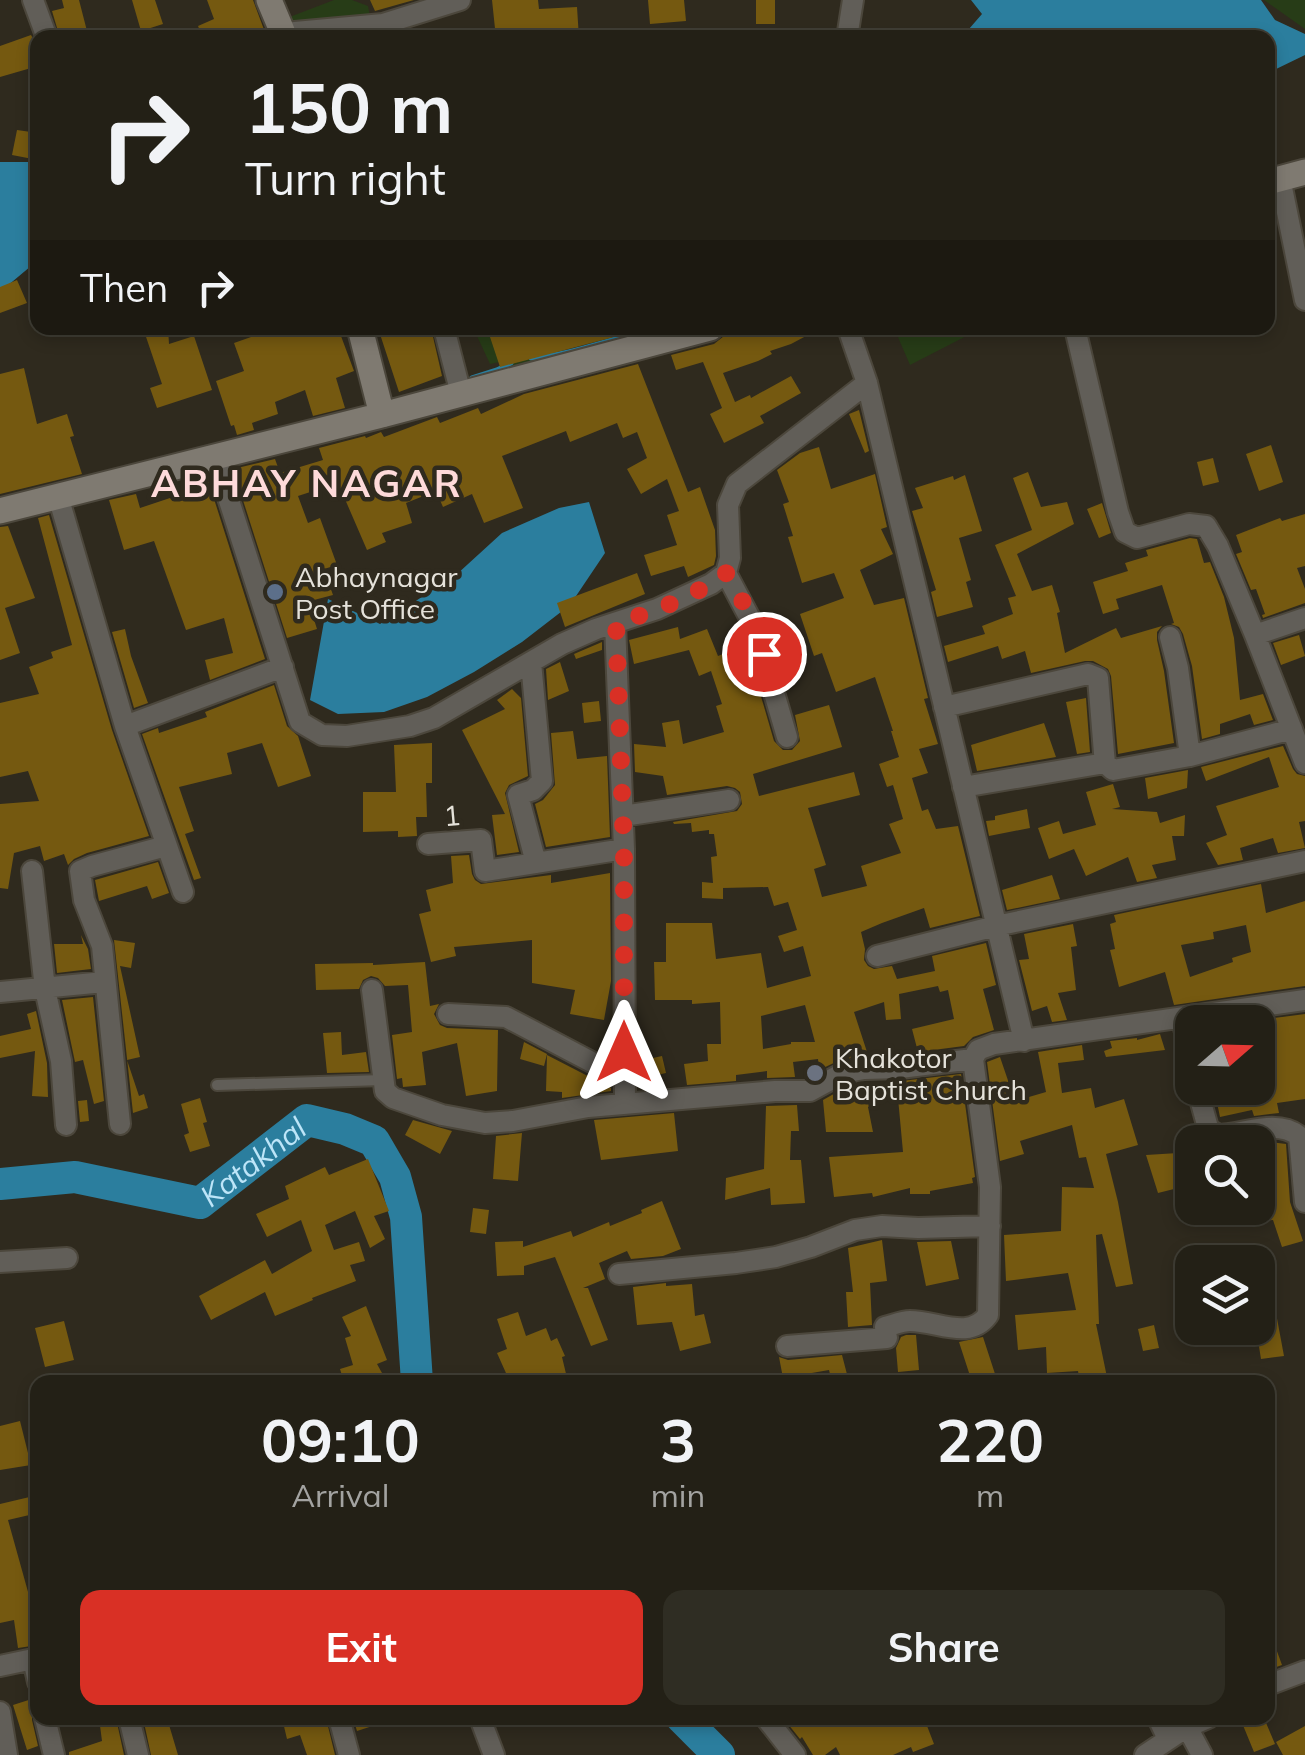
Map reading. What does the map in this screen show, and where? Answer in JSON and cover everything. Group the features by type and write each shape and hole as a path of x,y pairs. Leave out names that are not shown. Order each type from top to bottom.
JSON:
{"street":[{"path":"34,0 44,30"},
{"path":"269,0 282,30"},
{"path":"386,30 460,0"},
{"path":"848,30 853,0"},
{"path":"1284,177 1305,300"},
{"path":"362,335 382,415"},
{"path":"446,335 461,394"},
{"path":"0,512 684,335"},
{"path":"850,335 867,384 1024,1041"},
{"path":"1077,335 1125,532 1137,538 1189,524 1206,526 1218,546 1305,763"},
{"path":"216,457 300,722 322,735 347,736 434,718 562,644 596,628 657,609 711,584 726,573 730,558 728,506 737,484 867,384"},
{"path":"58,496 125,726 183,892"},
{"path":"726,573 755,628 787,737"},
{"path":"1255,635 1305,618"},
{"path":"616,623 624,850 625,1104"},
{"path":"1170,638 1190,756"},
{"path":"531,662 542,782 518,795 536,863 624,850"},
{"path":"125,726 283,667"},
{"path":"944,707 1088,674 1098,678 1106,763 1112,770 1190,756 1292,729"},
{"path":"963,787 1106,763"},
{"path":"623,816 729,800"},
{"name":"1","path":"428,844 480,840 485,871 536,863"},
{"path":"120,1124 102,946 84,900 80,871 166,846"},
{"path":"877,956 996,926 1305,861"},
{"path":"32,871 45,989 61,1061 66,1125"},
{"path":"0,992 104,982"},
{"path":"372,990 385,1091 393,1098 442,1115 484,1122 625,1104 810,1090 864,1068 973,1059"},
{"path":"1271,1005 1305,1000"},
{"path":"448,1014 506,1017 624,1079"},
{"path":"786,1346 887,1338 886,1326 909,1321 970,1329 980,1325 988,1315 990,1187 973,1059 978,1050 994,1044 1175,1019"},
{"path":"1202,1105 1208,1128 1216,1136 1276,1128 1291,1130 1299,1136 1305,1202"},
{"path":"619,1274 776,1257 854,1230 882,1226 990,1226"},
{"path":"0,1262 67,1258"},
{"path":"0,1666 30,1660"},
{"path":"1275,1682 1305,1671"},
{"path":"0,1712 7,1755"},
{"path":"47,1725 54,1755"},
{"path":"131,1725 138,1755"},
{"path":"341,1725 349,1755"},
{"path":"483,1725 494,1755"},
{"path":"771,1725 795,1755"},
{"path":"1161,1725 1168,1739"},
{"path":"1144,1755 1192,1725"},
{"path":"1187,1727 1202,1755"}],"lane":[{"path":"216,1085 383,1080"}],"green space":[{"path":"334,0 352,0 368,6 372,27 290,30 287,18"},
{"path":"1264,0 1305,0 1305,29"},
{"path":"531,335 535,362 512,369 509,360 490,364 477,336"},
{"path":"897,335 968,335 910,365"}],"water":[{"path":"971,0 1261,0 1275,20 1305,34 1305,55 1275,70 1275,30 968,30 982,14"},
{"path":"0,162 30,162 30,267 0,292"},
{"path":"589,502 605,553 570,605 522,642 427,697 384,712 338,714 310,700 328,599 380,624 456,575 502,533 559,508"}],"building":[{"path":"62,0 79,0 87,30 58,30 52,11 64,8"},
{"path":"132,0 155,0 163,24 141,30"},
{"path":"207,0 253,0 264,30 200,30 198,26 214,19"},
{"path":"370,0 414,0 375,11"},
{"path":"492,0 538,0 539,9 577,7 578,30 495,30"},
{"path":"648,0 684,0 686,21 650,24"},
{"path":"756,0 775,0 775,24 756,24"},
{"path":"30,35 30,68 0,77 0,46"},
{"path":"17,130 30,132 30,158 12,155"},
{"path":"17,280 27,303 0,313 0,287"},
{"path":"145,335 168,335 169,344 194,336 212,390 157,408 150,388 162,384"},
{"path":"256,335 341,335 354,371 336,378 345,408 313,416 305,390 275,402 278,414 252,423 254,430 237,435 216,381 244,371 234,343"},
{"path":"380,335 433,335 442,376 399,392"},
{"path":"489,335 621,335 500,367"},
{"path":"808,335 770,351 772,354 758,361 723,373 735,402 750,395 751,398 791,376 801,393 760,416 764,423 724,443 710,414 722,408 703,362 676,370 671,355 714,344 724,336"},
{"path":"638,364 688,492 700,487 715,530 714,565 688,577 684,566 651,576 644,555 677,545 667,515 679,511 667,479 641,494 627,469 647,458 637,432 623,438 617,423 570,442 566,431 502,456 523,508 484,523 472,494 443,507 436,491 406,503 412,523 382,533 386,542 367,550 338,483 298,496 308,523 320,518 337,565 324,569 333,595 314,600 317,609 311,610 317,629 287,638 233,469 275,459 280,473 323,460 319,448 381,432 384,437 437,417 440,423 478,408 481,414 524,394"},
{"path":"24,368 37,424 67,414 82,474 0,494 0,374"},
{"path":"859,410 869,451 865,453 849,414"},
{"path":"1271,445 1283,482 1259,491 1246,454"},
{"path":"819,447 831,489 875,474 887,527 881,529 893,554 860,570 874,605 904,598 928,698 924,699 938,744 919,749 928,773 912,778 922,811 928,809 936,829 958,826 980,916 930,928 924,908 882,923 861,932 864,960 874,969 892,966 897,979 935,971 932,956 986,943 996,985 983,989 994,1030 973,1037 964,1046 918,1052 912,1029 954,1019 948,990 940,992 938,986 899,994 901,1019 886,1020 884,1002 854,1012 868,1055 840,1060 819,1070 818,1059 793,1062 795,1077 767,1078 767,1071 736,1075 736,1081 687,1085 684,1064 708,1061 707,1044 721,1044 720,1002 655,1000 654,962 666,962 666,923 712,923 716,959 761,953 767,988 811,976 803,946 784,952 778,936 797,930 788,902 774,906 768,887 723,888 723,899 702,898 702,882 713,883 711,857 717,856 714,834 709,834 709,830 692,832 691,823 673,822 737,811 742,804 740,792 727,786 667,795 663,776 635,772 634,744 666,747 662,723 679,720 683,744 724,732 716,706 722,704 711,671 699,676 689,650 634,664 629,640 678,627 680,639 707,629 718,656 746,645 774,741 783,750 792,750 800,741 795,715 829,705 842,747 753,774 759,796 854,772 860,795 808,808 826,865 814,869 822,897 867,886 861,866 901,853 889,824 903,819 893,785 887,787 879,764 899,757 875,677 836,692 822,653 814,656 800,614 844,598 834,573 802,583 788,537 793,536 783,504 789,502 777,470 800,453","holes":["805,1005 815,1042 791,1042 763,1049 761,1016"]},
{"path":"1213,458 1219,482 1203,486 1197,462"},
{"path":"1028,472 1041,507 1067,502 1074,524 1017,554 1032,591 1052,585 1065,653 1116,628 1121,638 1162,626 1157,640 1174,743 1118,754 1111,676 1108,669 1093,661 1031,673 1025,651 1002,659 998,646 948,662 944,646 985,634 982,626 1013,614 1008,598 1016,596 995,545 1032,530 1013,478"},
{"path":"965,475 982,531 959,538 971,580 966,582 973,607 937,617 931,592 936,590 912,511 923,508 915,488"},
{"path":"208,480 265,659 210,680 205,660 233,653 224,618 186,630 154,541 124,550 109,500 136,494 140,508 185,493 184,489"},
{"path":"1102,503 1111,533 1099,538 1087,509"},
{"path":"1305,514 1305,566 1297,568 1305,589 1305,603 1263,618 1256,589 1251,590 1236,554 1242,552 1236,535 1280,518 1282,521"},
{"path":"49,515 112,730 149,836 87,853 68,865 64,854 44,861 40,846 14,853 8,889 0,888 0,804 39,801 28,771 0,777 0,703 39,694 29,667 53,658 51,652 72,645 38,518"},
{"path":"8,526 35,598 5,608 20,653 0,660 0,527"},
{"path":"1197,539 1204,563 1210,562 1224,597 1234,638 1240,700 1263,694 1273,720 1254,725 1250,714 1220,724 1220,734 1202,739 1192,666 1183,634 1171,624 1174,623 1162,585 1116,599 1119,609 1103,614 1093,582 1128,571 1125,563 1148,556 1146,550"},
{"path":"637,573 645,594 565,627 557,603"},
{"path":"125,629 148,703 134,708 112,632"},
{"path":"1299,635 1305,656 1281,665 1273,643"},
{"path":"602,642 602,650 576,659 574,654"},
{"path":"560,662 569,691 548,700 546,669"},
{"path":"274,685 287,726 298,736 311,776 278,787 262,743 227,753 232,774 179,787 194,831 185,834 201,878 194,880 142,734 158,728 159,733 207,717 205,712"},
{"path":"512,689 521,698 528,776 509,785 505,793 519,852 497,855 492,815 505,814 462,730 505,709 497,700"},
{"path":"1086,698 1090,752 1077,754 1066,702"},
{"path":"599,701 601,721 584,723 582,703"},
{"path":"1044,723 1056,757 977,771 971,745"},
{"path":"573,731 577,759 607,756 610,837 546,847 535,804 555,785 551,733"},
{"path":"432,743 432,783 426,783 427,817 416,817 417,836 398,837 398,831 363,832 363,792 396,792 394,745"},
{"path":"1283,746 1293,769 1305,776 1305,821 1299,822 1305,848 1278,853 1273,838 1240,848 1243,860 1218,865 1206,843 1227,835 1216,806 1279,787 1269,757 1206,781 1201,767"},
{"path":"1188,770 1187,788 1148,799 1145,778"},
{"path":"1113,784 1120,807 1112,809 1157,812 1160,823 1185,815 1184,836 1172,836 1176,860 1152,865 1157,878 1137,882 1128,857 1086,876 1074,849 1049,859 1038,828 1059,821 1063,834 1096,825 1086,792"},
{"path":"1027,809 1030,828 989,836 986,821"},
{"path":"469,855 472,874 481,884 551,875 551,883 610,873 611,981 604,1020 570,1014 575,990 532,983 532,940 454,947 456,956 431,962 419,914 431,911 426,890 453,883 451,856"},
{"path":"158,862 169,893 152,899 147,886 99,901 95,880"},
{"path":"1052,875 1060,899 1007,910 1002,890"},
{"path":"1261,884 1266,913 1305,901 1305,986 1174,1005 1165,972 1119,987 1110,950 1115,949 1110,924 1116,922 1114,915","holes":["1246,925 1251,952 1190,977 1181,945 1214,939 1213,932"]},
{"path":"1073,924 1077,946 1071,947 1076,990 1058,993 1067,1020 1052,1022 1047,1006 1032,1011 1019,960 1029,959 1024,934"},
{"path":"81,935 91,969 57,973 54,944 83,944"},
{"path":"114,940 135,943 131,968 120,966 140,1057 127,1060"},
{"path":"425,962 430,1006 439,1004 434,1014 440,1025 498,1030 497,1091 466,1096 457,1043 422,1052 426,1085 403,1087 402,1078 397,1079 392,1035 412,1032 408,985 385,986 371,976 363,980 359,989 316,990 315,964"},
{"path":"93,997 104,1101 94,1104 83,1060 75,1062 62,1000"},
{"path":"36,1011 47,1063 48,1097 32,1096 35,1051 0,1058 0,1036 31,1029 27,1014"},
{"path":"1305,1014 1305,1099 1277,1103 1279,1113 1254,1116 1252,1110 1220,1117 1218,1105 1275,1105 1275,1018"},
{"path":"341,1032 342,1055 366,1052 369,1072 327,1073 323,1033"},
{"path":"1160,1034 1165,1050 1106,1057 1104,1051 1112,1048 1110,1041"},
{"path":"524,1042 547,1054 544,1066 520,1059"},
{"path":"1082,1045 1084,1060 1058,1063 1062,1093 1091,1088 1095,1108 1124,1099 1138,1145 1106,1154 1133,1284 1116,1287 1102,1234 1096,1235 1096,1324 1107,1375 1079,1375 1078,1371 1047,1373 1046,1347 1018,1350 1015,1315 1076,1310 1068,1273 1006,1281 1004,1235 1061,1231 1062,1187 1094,1188 1086,1157 1079,1158 1072,1125 1020,1141 1024,1154 1000,1161 987,1062 1000,1057 1015,1101 1046,1092 1038,1052"},
{"path":"547,1055 611,1091 562,1098 562,1092 546,1091"},
{"path":"662,1056 666,1073 643,1078 644,1060"},
{"path":"127,1061 139,1096 144,1094 148,1108 133,1113"},
{"path":"961,1074 973,1183 930,1194 910,1194 910,1188 873,1197 872,1193 834,1197 829,1157 903,1152 893,1082"},
{"path":"877,1082 883,1102 868,1107 873,1132 826,1132 823,1100 848,1086"},
{"path":"200,1098 210,1146 190,1152 181,1104"},
{"path":"87,1100 89,1121 80,1122 78,1101"},
{"path":"797,1105 799,1131 791,1131 790,1160 801,1160 805,1203 771,1205 770,1188 725,1200 726,1178 764,1169 766,1106"},
{"path":"674,1113 678,1151 601,1160 594,1120"},
{"path":"413,1120 452,1131 440,1154 405,1135"},
{"path":"522,1133 518,1181 493,1179 496,1136"},
{"path":"1275,1143 1286,1144 1290,1202 1303,1241 1282,1247 1275,1225"},
{"path":"1175,1153 1175,1189 1158,1193 1146,1155"},
{"path":"368,1159 389,1211 374,1216 385,1239 370,1248 355,1211 325,1225 334,1250 359,1242 365,1261 350,1265 356,1281 275,1316 265,1292 211,1320 199,1296 265,1260 272,1274 312,1251 301,1220 267,1237 256,1214 289,1199 285,1186 325,1167 329,1175"},
{"path":"662,1201 681,1249 663,1256 631,1259 627,1251 599,1263 605,1279 583,1288 588,1288 608,1340 591,1346 555,1257 524,1266 524,1275 497,1276 495,1242 523,1241 523,1247 571,1231 573,1237 609,1222 610,1226"},
{"path":"473,1208 489,1210 486,1234 470,1232"},
{"path":"882,1240 887,1281 870,1283 872,1325 848,1327 846,1292 853,1292 848,1248"},
{"path":"951,1241 959,1279 926,1286 917,1242"},
{"path":"692,1284 695,1316 704,1314 711,1343 680,1351 672,1322 637,1325 633,1287"},
{"path":"366,1306 387,1360 377,1364 383,1375 342,1375 340,1369 353,1365 345,1338 351,1336 342,1317"},
{"path":"518,1312 526,1336 546,1328 551,1341 557,1338 565,1356 562,1357 566,1375 507,1375 497,1353 507,1349 497,1319"},
{"path":"1275,1313 1284,1356 1261,1359 1259,1345 1275,1345"},
{"path":"64,1321 74,1360 45,1367 35,1328"},
{"path":"1154,1325 1159,1348 1143,1351 1138,1329"},
{"path":"906,1335 916,1335 919,1370 898,1372 896,1348"},
{"path":"983,1337 995,1375 970,1375 959,1342"},
{"path":"842,1355 847,1375 830,1375 829,1370 782,1375 779,1357 788,1360"},
{"path":"20,1421 30,1465 0,1470 0,1426"},
{"path":"30,1497 30,1515 8,1520 30,1599 30,1646 18,1648 14,1620 0,1623 0,1504"},
{"path":"1275,1646 1282,1665 1275,1668"},
{"path":"30,1700 30,1725 38,1746 27,1750 13,1705"},
{"path":"100,1725 118,1725 124,1755 69,1755 69,1752 102,1741"},
{"path":"145,1725 169,1725 178,1755 151,1755"},
{"path":"284,1725 328,1725 335,1755 307,1755 300,1735 287,1739"},
{"path":"789,1725 927,1725 934,1744 913,1752 911,1747 893,1755 840,1755 836,1747 825,1755 813,1755"},
{"path":"1243,1725 1267,1725 1275,1744 1254,1752"},
{"path":"1305,1726 1305,1755 1283,1755 1276,1742"}],"waterway":[{"path":"531,358 628,335"},
{"path":"472,378 511,363"},
{"name":"Katakhal","path":"0,1184 75,1177 200,1203 307,1120 374,1141 395,1177 406,1217 417,1375"},
{"name":"Katakhal","path":"689,1725 719,1755"}],"place":[{"name":"Abhaynagar Post Office","path":"275,592"},
{"name":"Khakotor Baptist Church","path":"815,1073"}],"district":[{"name":"ABHAY NAGAR","path":"307,483"}],"route":[{"path":"624,1052 624,850 616,623 657,609 726,573 742,600 764,654"}]}
